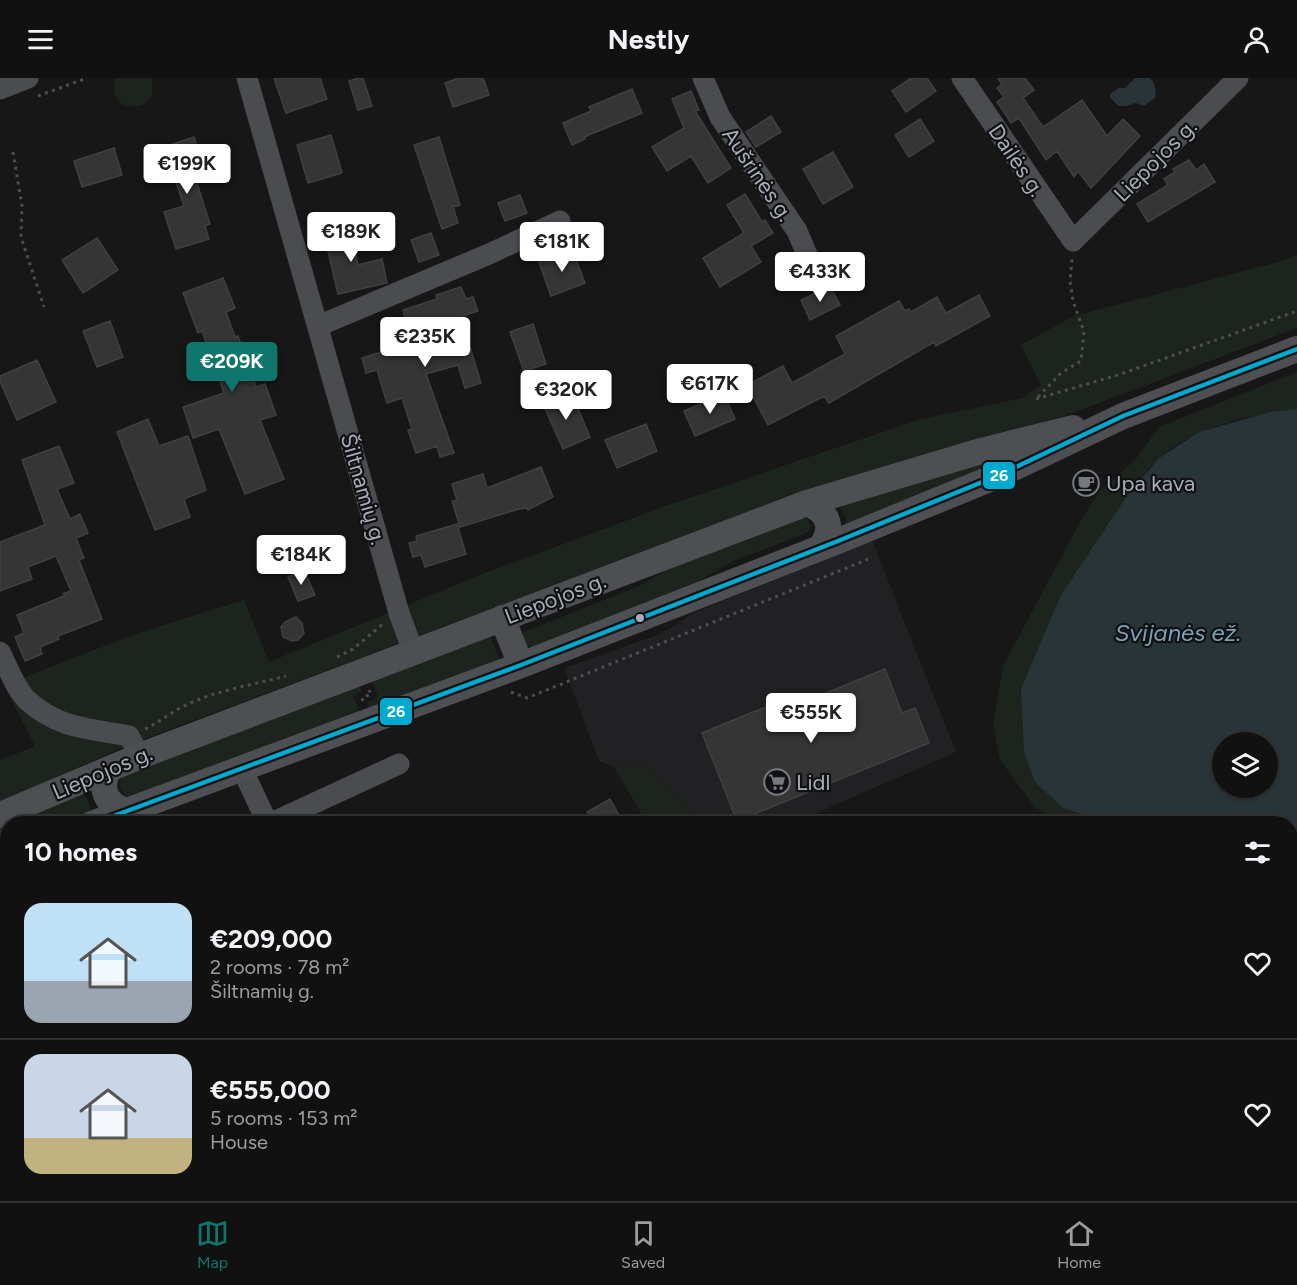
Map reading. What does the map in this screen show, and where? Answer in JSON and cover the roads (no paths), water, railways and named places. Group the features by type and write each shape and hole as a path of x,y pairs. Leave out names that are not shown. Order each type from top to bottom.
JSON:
{"main road":[{"name":"Liepojos g.","path":"113,816 521,665 997,476 1123,416 1297,349"},
{"name":"Liepojos g.","path":"0,815 110,769 134,746 413,651 807,502 981,451 1123,416"},
{"path":"807,502 817,507 825,515 829,525 828,536 822,546"},
{"path":"502,618 521,665"},
{"path":"110,769 104,779 104,790 108,800 115,807 126,811"}],"street":[{"path":"0,89 28,78"},
{"name":"Šiltnamių g.","path":"248,78 399,613 413,651"},
{"name":"Aušrinės g.","path":"702,78 720,117 797,231 814,271"},
{"name":"Dailės g.","path":"962,78 1073,241"},
{"name":"Liepojos g.","path":"1073,241 1238,78"},
{"path":"318,326 489,254 560,221"},
{"path":"0,652 20,691 28,701 67,725 95,732 111,732 134,746"},
{"path":"285,816 399,764"},
{"path":"242,769 264,816"}],"water":[{"path":"1135,78 1150,78 1155,87 1155,98 1144,106 1136,103 1118,106 1110,94 1119,88 1125,88"},
{"name":"Svijanės ež.","path":"1297,409 1297,816 1087,816 1063,808 1035,782 1024,752 1021,689 1061,595 1129,493 1159,458 1199,432 1270,412"}],"place":[{"name":"Upa kava","path":"1086,483"},
{"name":"Lidl","path":"777,782"}]}
